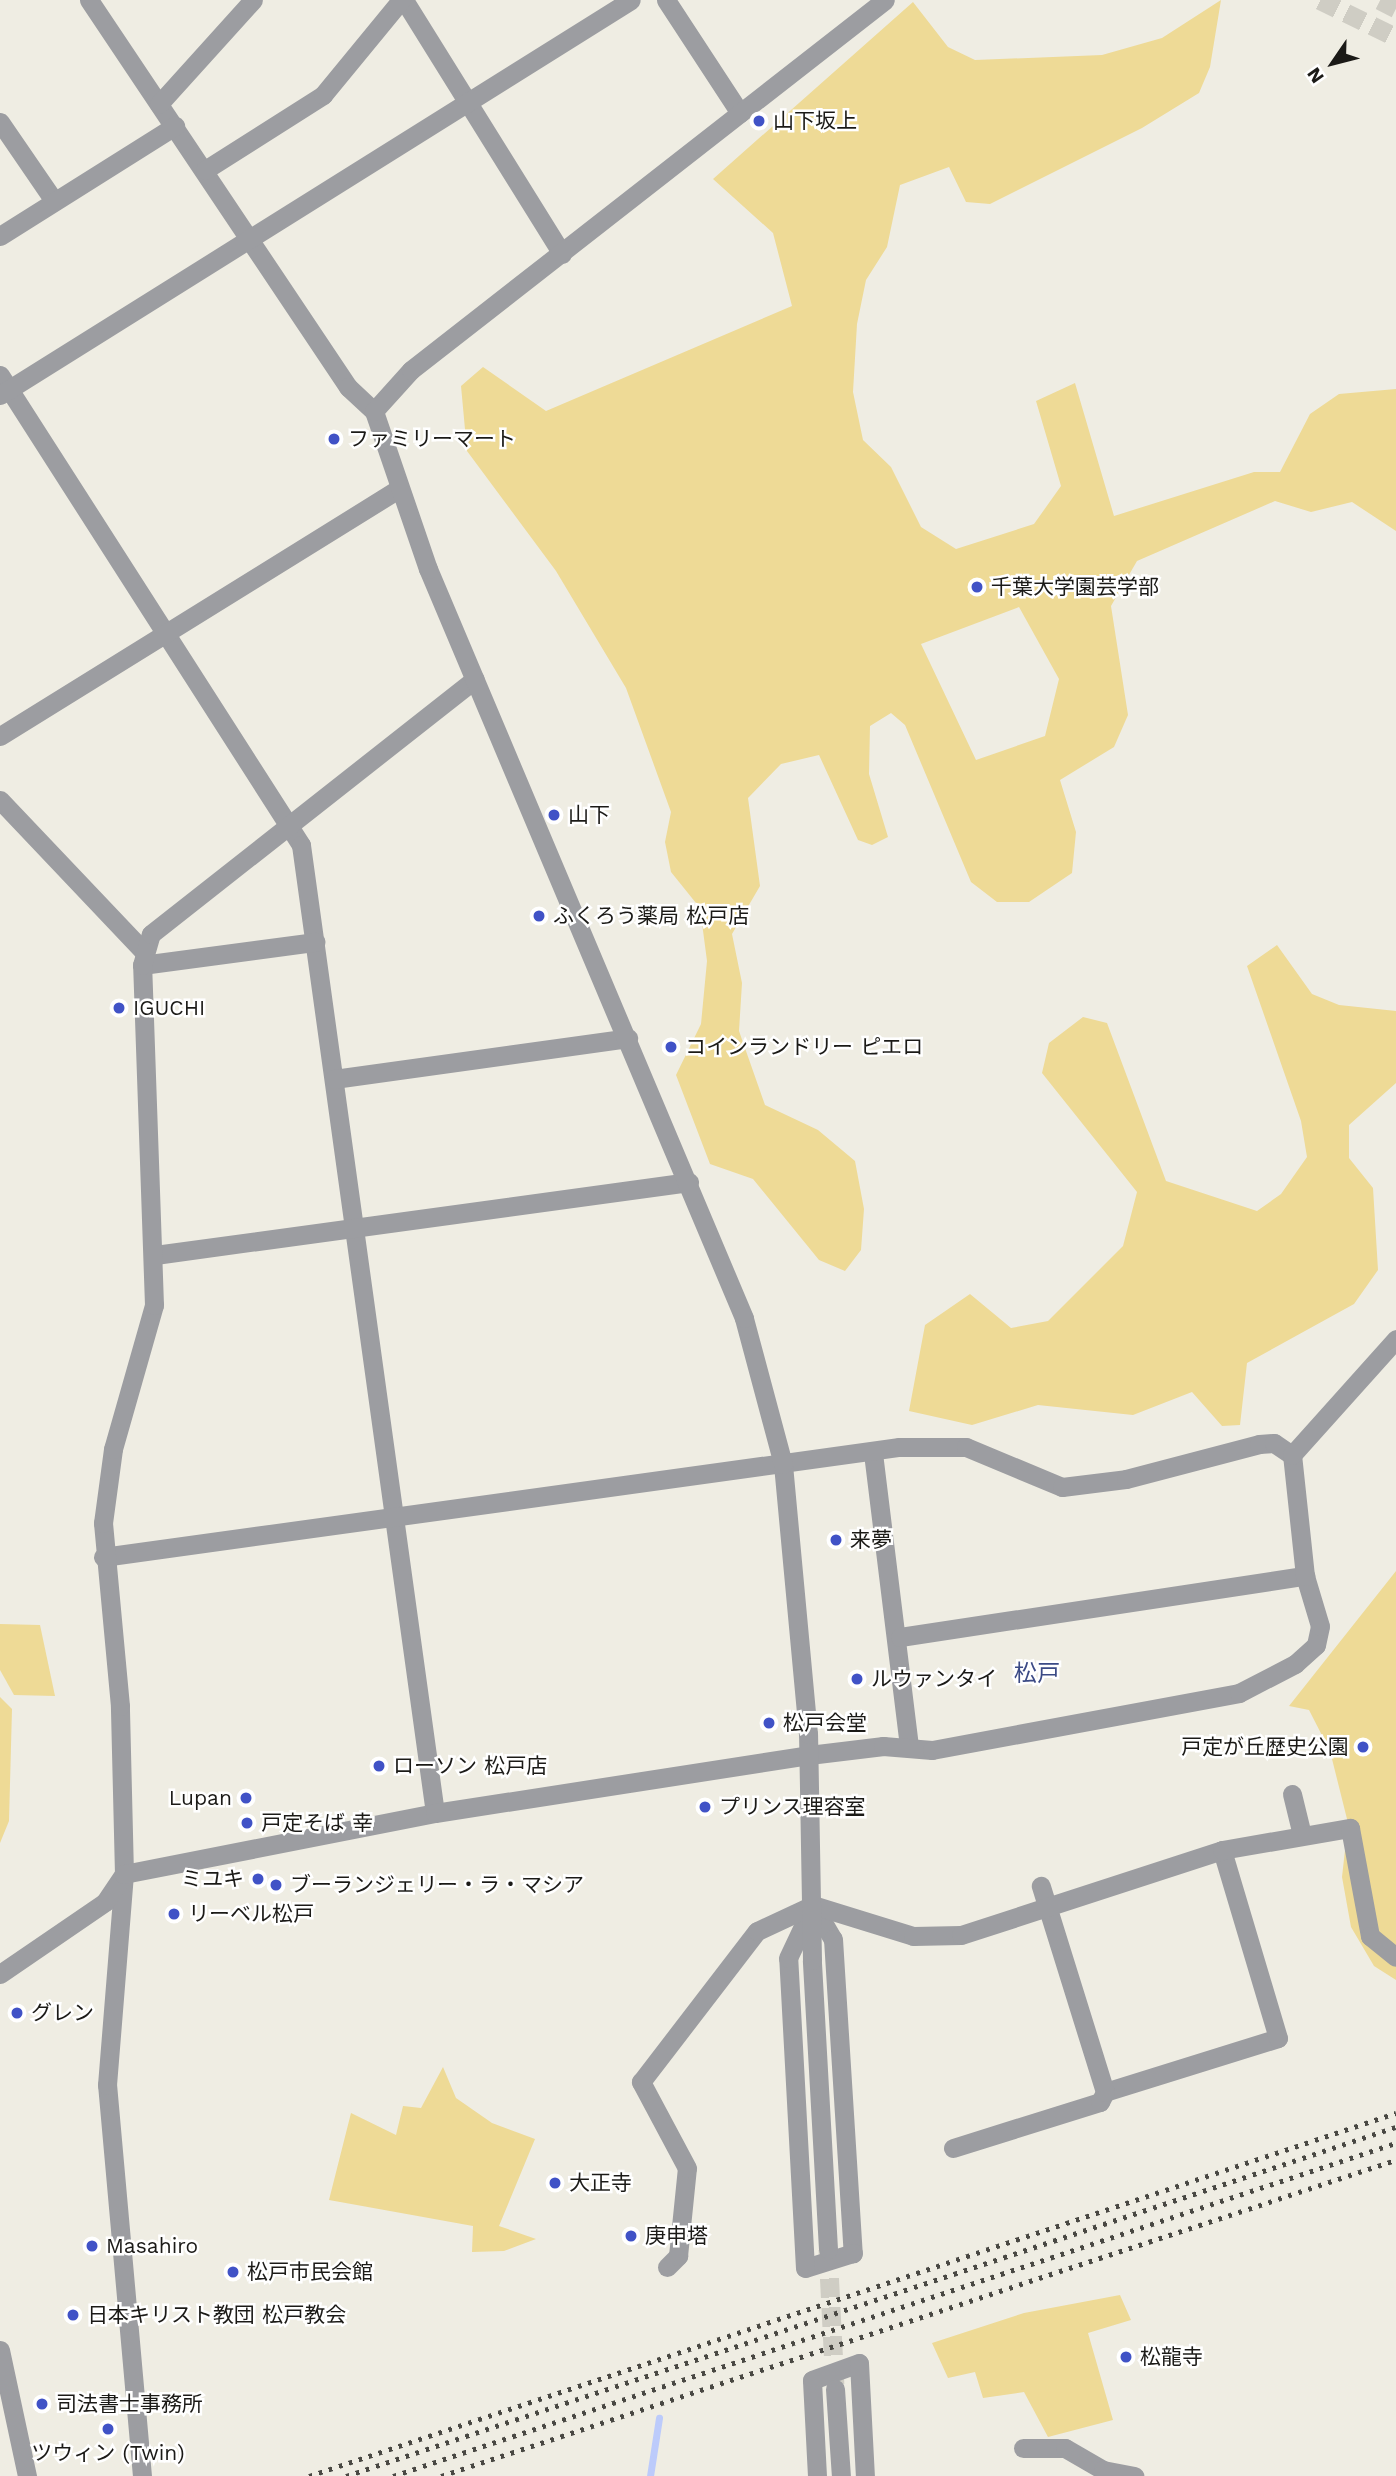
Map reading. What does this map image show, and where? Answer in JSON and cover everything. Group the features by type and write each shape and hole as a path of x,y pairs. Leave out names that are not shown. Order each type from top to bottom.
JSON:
{"street":[{"path":"89,0 348,387 373,411 396,490 744,1318 783,1464 796,1555 809,1755 828,2249"},
{"path":"159,104 253,0"},
{"path":"205,170 323,95 403,0 562,254"},
{"path":"435,1813 301,845 290,819 3,386 249,238 631,0"},
{"path":"666,0 740,113"},
{"path":"373,411 411,370 885,0"},
{"path":"0,122 54,201"},
{"path":"0,236 175,126"},
{"path":"0,736 396,490"},
{"path":"145,950 290,819 475,679"},
{"path":"0,800 145,950 155,1255 154,1305 111,1460 103,1557 120,1706 124,1874 107,2085 142,2476"},
{"path":"145,950 315,942"},
{"path":"334,1079 628,1038"},
{"path":"155,1255 689,1182"},
{"path":"0,1974 105,1902 124,1874 435,1813 809,1755 909,1745 932,1750 1254,1688 1316,1645 1320,1626 1305,1576 1292,1455 1396,1339"},
{"path":"103,1557 873,1453 966,1447 1062,1487 1126,1479 1259,1444 1275,1443 1292,1455"},
{"path":"873,1453 900,1637 909,1745"},
{"path":"900,1637 1305,1576"},
{"path":"1292,1794 1302,1835"},
{"path":"667,2267 678,2256 687,2168 641,2082 757,1931 813,1905 937,1937 987,1930 1048,1907 1222,1850 1350,1828 1370,1936 1396,1957"},
{"path":"1105,2092 1278,2038 1222,1850"},
{"path":"953,2148 1100,2102 1105,2092 1041,1886"},
{"path":"813,1905 833,1939 853,2253 805,2268 788,1958 813,1905"},
{"path":"0,2350 27,2476"},
{"path":"817,2476 812,2380 859,2363 865,2476"},
{"path":"835,2389 841,2476"},
{"path":"1023,2448 1065,2448 1103,2470 1134,2476"}],"shaded area":[{"path":"1221,0 1210,67 1199,93 1142,128 990,204 966,202 949,167 900,185 887,247 866,280 857,324 853,392 863,440 891,467 921,527 956,549 1034,524 1061,486 1036,401 1075,383 1114,516 1254,472 1280,472 1310,414 1339,394 1396,389 1396,531 1352,502 1311,512 1275,501 1137,561 1111,606 1128,715 1114,747 1060,780 1076,832 1072,873 1029,902 997,902 971,882 905,725 891,713 870,726 869,774 888,837 872,845 858,840 819,755 781,764 748,798 760,886 732,934 742,983 739,1031 765,1105 818,1130 855,1161 864,1209 861,1250 845,1271 819,1260 753,1179 710,1164 676,1075 701,1024 707,961 700,908 671,872 665,842 671,812 626,688 556,571 467,451 461,386 483,367 546,411 792,306 773,233 713,179 913,2 948,47 975,60 1102,55 1162,38","holes":["1019,607 1059,679 1045,736 976,760 921,644"]},
{"path":"1277,945 1312,994 1339,1005 1396,1011 1396,1083 1349,1125 1349,1158 1373,1188 1378,1270 1354,1304 1247,1363 1240,1425 1222,1426 1192,1392 1133,1415 1038,1405 972,1425 909,1411 925,1325 970,1294 1011,1328 1048,1321 1123,1246 1137,1192 1042,1073 1049,1043 1083,1017 1107,1023 1166,1181 1257,1211 1281,1194 1307,1157 1301,1121 1247,966"},
{"name":"戸定が丘歴史公園","path":"1396,1571 1396,1980 1374,1966 1351,1927 1342,1877 1348,1823 1330,1751 1309,1710 1289,1706"},
{"path":"0,1624 40,1625 55,1696 14,1695 0,1670"},
{"path":"0,1697 12,1709 9,1821 0,1843"},
{"path":"443,2067 456,2098 492,2123 535,2139 499,2226 536,2239 504,2251 472,2252 473,2226 329,2200 351,2113 396,2135 403,2106 421,2108"},
{"path":"1120,2295 1131,2320 1088,2333 1113,2420 1048,2437 1024,2392 983,2398 975,2372 948,2378 932,2343 1024,2313"}],"waterway":[{"path":"650,2476 659,2418"}],"tunnel":[{"path":"1320,0 1396,37"},
{"path":"1380,0 1396,8"},
{"path":"828,2249 835,2388"}],"railway":[{"path":"309,2476 1396,2113"},
{"path":"346,2476 1396,2127"},
{"path":"393,2476 1396,2143"},
{"path":"441,2476 1396,2160"}],"place":[{"name":"山下坂上","path":"759,121"},
{"name":"ファミリーマート","path":"334,439"},
{"name":"千葉大学園芸学部","path":"977,587"},
{"name":"山下","path":"554,815"},
{"name":"ふくろう薬局 松戸店","path":"539,916"},
{"name":"IGUCHI","path":"119,1008"},
{"name":"コインランドリー ピエロ","path":"671,1047"},
{"name":"来夢","path":"836,1540"},
{"name":"ルウァンタイ","path":"857,1679"},
{"name":"松戸会堂","path":"769,1723"},
{"name":"戸定が丘歴史公園","path":"1363,1747"},
{"name":"ローソン 松戸店","path":"379,1766"},
{"name":"Lupan","path":"246,1798"},
{"name":"プリンス理容室","path":"705,1807"},
{"name":"戸定そば 幸","path":"247,1823"},
{"name":"ミユキ","path":"258,1879"},
{"name":"ブーランジェリー・ラ・マシア","path":"276,1885"},
{"name":"リーベル松戸","path":"174,1914"},
{"name":"グレン","path":"17,2013"},
{"name":"大正寺","path":"555,2183"},
{"name":"庚申塔","path":"631,2236"},
{"name":"Masahiro","path":"92,2246"},
{"name":"松戸市民会館","path":"233,2272"},
{"name":"日本キリスト教団 松戸教会","path":"73,2315"},
{"name":"松龍寺","path":"1126,2357"},
{"name":"司法書士事務所","path":"42,2404"},
{"name":"ツウィン (Twin)","path":"108,2429"}],"district":[{"name":"松戸","path":"1037,1674"}]}
